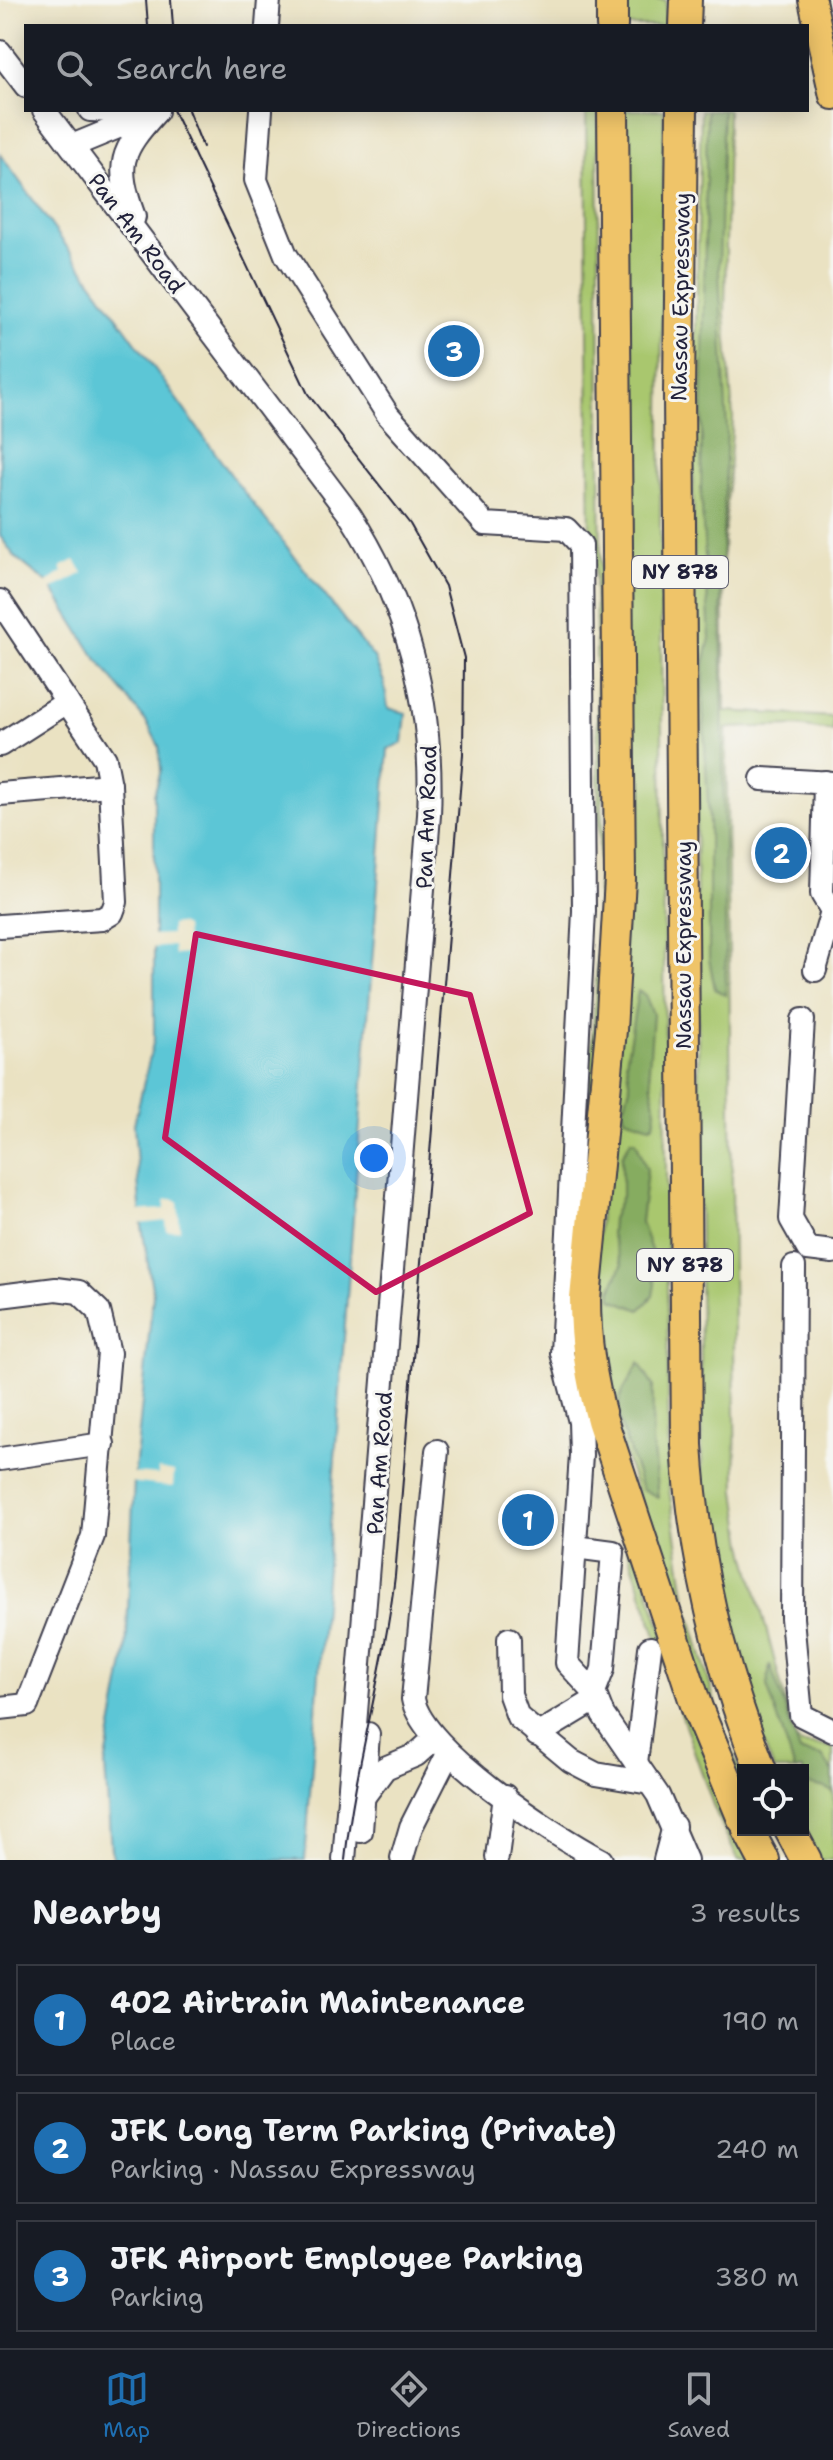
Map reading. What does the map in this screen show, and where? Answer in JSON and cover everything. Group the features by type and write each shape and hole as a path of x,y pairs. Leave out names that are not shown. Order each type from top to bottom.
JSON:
{"highway":[{"path":"612,0 612,24"},
{"path":"683,24 684,0"},
{"path":"613,112 620,879 611,1030 585,1299 586,1338 591,1376 607,1435 702,1721 737,1805"},
{"name":"Nassau Expressway","path":"682,112 679,394 687,1445 695,1534 710,1610 730,1685 759,1764"},
{"path":"751,1836 764,1860"},
{"path":"793,1836 806,1860"}],"main road":[{"path":"812,0 833,96"}],"street":[{"path":"267,24 269,0"},
{"path":"0,52 24,81"},
{"name":"Pan Am Road","path":"46,112 362,533 400,612 426,709 429,815 369,1593 357,1685 344,1860"},
{"path":"72,146 153,112"},
{"path":"141,237 124,189 121,167 130,143 156,112"},
{"path":"261,112 256,180 286,255 388,415 485,524 566,529 581,545 584,911 562,1353 580,1422 581,1455 567,1663 594,1696 650,1783 674,1826 686,1860"},
{"path":"0,601 105,759 110,785 116,902 112,913 102,919 0,926"},
{"path":"0,745 67,702"},
{"path":"762,779 829,783 822,894 833,911 815,970"},
{"path":"0,794 110,785"},
{"path":"803,1020 791,1219 808,1249 833,1252"},
{"path":"794,1267 792,1618 801,1715 833,1731"},
{"path":"0,1296 56,1289 79,1292 99,1311 109,1353 93,1536 27,1705 0,1708"},
{"path":"0,1459 103,1444"},
{"path":"437,1451 413,1699 415,1711 438,1747 555,1836 601,1860"},
{"path":"537,1735 594,1696 603,1669 613,1552 575,1547"},
{"name":"Pan Am Road","path":"359,1860 368,1730 369,1593"},
{"path":"509,1639 510,1695 518,1717 537,1735 596,1774 650,1783"},
{"path":"636,1763 650,1648"},
{"path":"368,1730 387,1745 414,1742 438,1747"},
{"path":"365,1796 385,1768 438,1747"},
{"path":"402,1858 438,1747"},
{"path":"497,1857 505,1796"},
{"path":"665,1860 674,1826"}],"highlighted area":[{"path":"196,934 470,995 530,1213 376,1292 165,1138"}],"green space":[{"path":"618,0 666,0 665,24 618,24"},
{"path":"586,112 598,112 603,948 600,1045 577,1327 580,1368 589,1408 695,1731 737,1828 737,1836 741,1836 751,1860 738,1860 714,1808 683,1719 581,1406 570,1328 596,987 599,847 595,563 590,562"},
{"path":"619,112 664,112 660,520 669,1489 686,1601 720,1720 737,1764 737,1793 590,1349 606,1131"},
{"path":"701,112 728,112 725,315 733,418 723,553 725,711 833,717 833,731 797,726 726,728 736,1491 744,1545 795,1738 801,1744 833,1747 833,1860 817,1860 806,1836 809,1836 809,1764 772,1764 761,1735 729,1631 713,1561 702,1487 693,469"},
{"path":"707,112 723,112 719,271 727,429 721,589 726,995 715,989 709,959 709,823 703,708 704,664 710,638 701,493"},
{"path":"638,991 645,995 653,1014 649,1068 656,1111 654,1124 650,1126 625,1118 623,1110 630,1087 626,1062"},
{"path":"631,1140 636,1141 647,1170 641,1222 652,1253 650,1266 655,1284 653,1296 640,1310 612,1299 611,1290 622,1265 611,1234 612,1219 622,1196 622,1156"},
{"path":"639,1363 653,1386 652,1441 658,1497 642,1489 616,1411"},
{"path":"770,1664 800,1752 822,1756 833,1772 833,1793 809,1784 809,1764 793,1764 767,1686"}],"water":[{"path":"0,154 237,483 374,658 384,682 388,708 406,713 403,743 388,749 305,1860 114,1860 111,1850 105,1766 126,1652 134,1480 153,1295 141,1220 134,1124 154,1039 154,795 161,770 159,746 147,723 93,654 50,585 15,557 0,536"}],"pier":[{"path":"75,560 83,573 49,591 44,585 63,572 61,567"},
{"path":"171,925 185,927 187,954 174,955 173,946 151,948 151,935 171,934"},
{"path":"165,1200 178,1202 180,1230 167,1231 166,1221 138,1224 136,1211 165,1209"},
{"path":"158,1469 174,1472 173,1487 130,1482 131,1473 158,1475"}],"tram line":[{"path":"146,0 148,24"},
{"path":"171,0 173,24"},
{"path":"174,112 308,394 410,524 445,586 464,658 463,754 395,1576 355,1789 345,1860"},
{"path":"189,112 203,147"}],"place":[{"name":"JFK Airport Employee Parking","path":"454,351"},
{"name":"JFK Long Term Parking (Private)","path":"781,853"},
{"name":"402 Airtrain Maintenance","path":"528,1520"}]}
